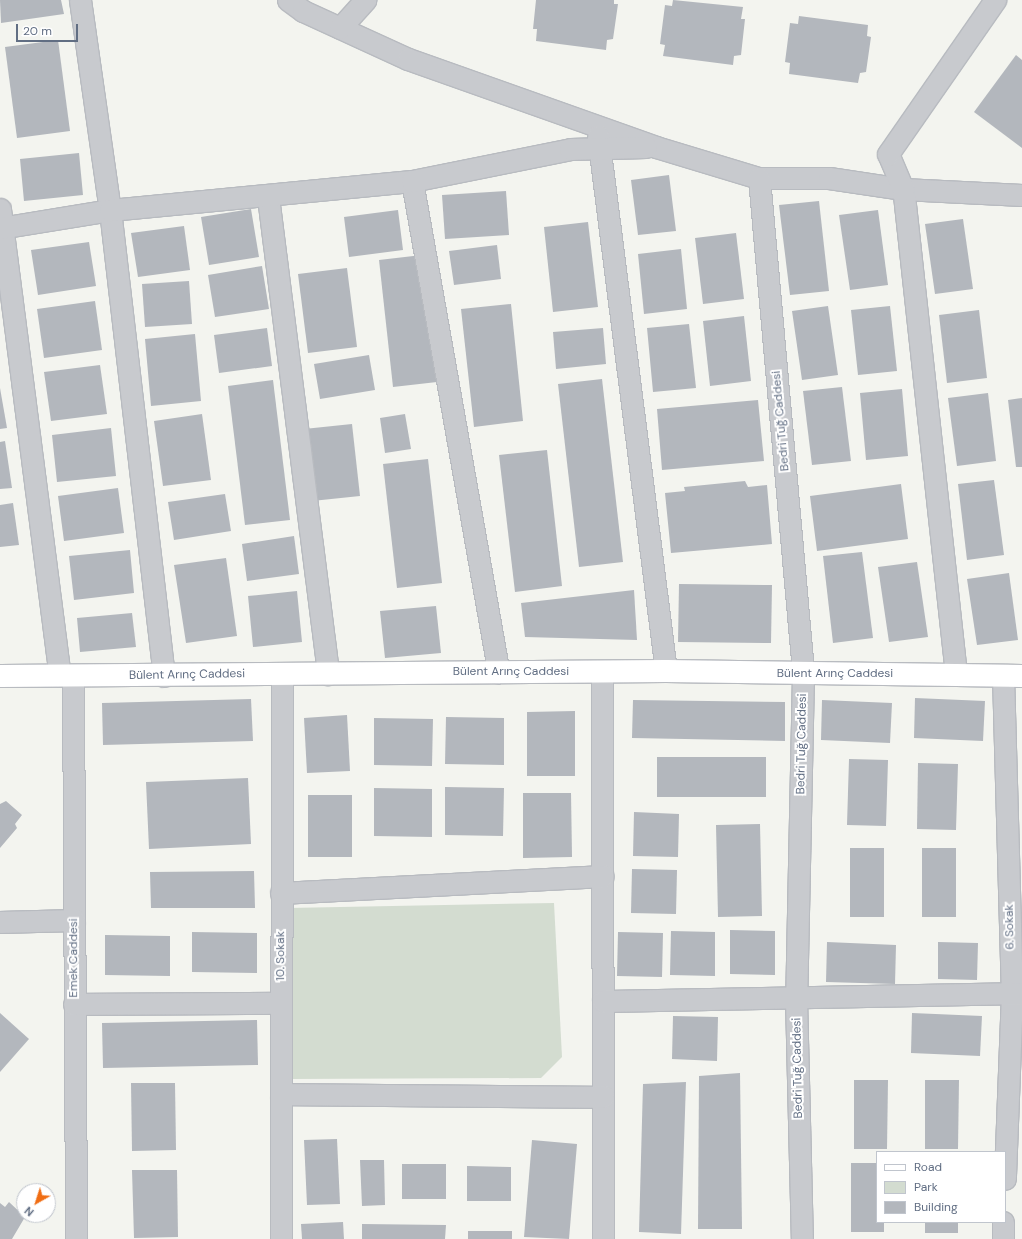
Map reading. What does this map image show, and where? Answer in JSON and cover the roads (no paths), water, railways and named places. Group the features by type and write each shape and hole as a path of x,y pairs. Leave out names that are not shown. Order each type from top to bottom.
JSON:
{"street":[{"path":"80,0 110,210 164,676"},
{"path":"288,0 303,12 408,59 656,147 759,178 829,178 904,188 1022,195"},
{"path":"340,28 365,0"},
{"path":"956,674 904,188 888,154 995,0"},
{"path":"596,126 602,149 666,670"},
{"path":"1,221 268,197 412,181 570,149 656,147"},
{"name":"Bedri Tuğ Caddesi","path":"759,178 803,674 796,998 802,1239"},
{"path":"412,181 499,672"},
{"path":"268,197 328,674"},
{"name":"Emek Caddesi","path":"1,221 67,676 74,920 76,1239"},
{"name":"Bülent Arınç Caddesi","path":"0,676 164,676 602,672 666,670 803,674 956,674 1013,676"},
{"path":"602,672 603,1239"},
{"name":"10. Sokak","path":"281,1239 282,674"},
{"name":"6. Sokak","path":"1006,1164 1017,993 1013,676"},
{"path":"282,893 603,876"},
{"path":"0,922 74,920"},
{"path":"603,1001 1017,993"},
{"path":"74,1004 281,1003"},
{"path":"281,1094 603,1097"},
{"path":"1003,1239 1004,1223"}]}
